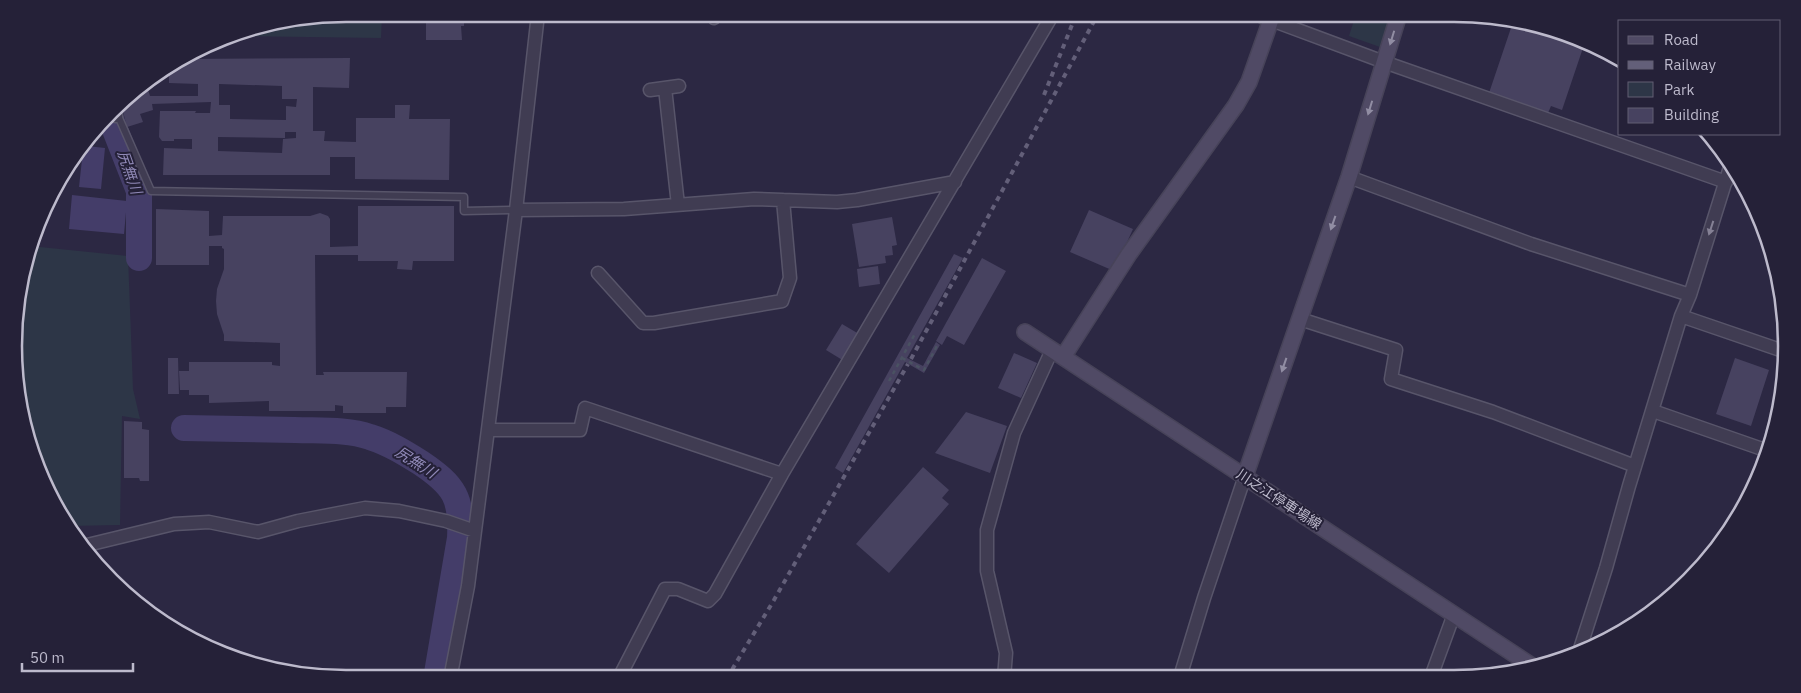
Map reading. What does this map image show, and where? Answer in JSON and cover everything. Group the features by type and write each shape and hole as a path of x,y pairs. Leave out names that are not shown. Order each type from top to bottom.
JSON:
{"street":[{"path":"452,670 468,586 489,430 537,22"},
{"path":"623,670 665,590 678,589 708,601 715,594 782,474 1048,22"},
{"path":"1005,670 1006,653 987,571 987,530 1014,432 1057,353 1236,105 1249,82 1270,22"},
{"path":"1284,22 1384,62 1726,182"},
{"path":"1182,670 1245,476 1350,177 1396,22"},
{"path":"650,90 679,86"},
{"path":"665,88 678,205"},
{"path":"1581,644 1681,316 1690,295 1728,174"},
{"path":"1350,177 1531,244 1690,295"},
{"path":"516,210 624,209 754,199 837,202 955,182"},
{"path":"598,273 642,323 654,323 782,301 790,278 783,200"},
{"path":"1681,316 1778,349"},
{"path":"1300,319 1396,350 1391,379 1493,412 1635,466"},
{"name":"川之江停車場線","path":"1025,332 1526,662"},
{"path":"489,430 580,430 585,408 782,474"},
{"path":"1653,411 1762,449"},
{"path":"89,544 174,524 209,522 258,532 298,521 365,508 399,511 446,521 475,531"},
{"path":"1433,670 1454,614"}],"lane":[{"path":"117,117 151,191 464,197 464,211 516,210"}],"path":[{"path":"889,381 916,332"},
{"path":"902,358 924,370 938,344"}],"green space":[{"path":"382,22 381,38 255,36 304,25"},
{"path":"1353,22 1388,22 1380,47 1349,36"},
{"path":"39,247 128,256 133,389 140,419 122,416 120,525 76,526 56,490 40,451 25,389 22,346 25,304"}],"shaded area":[{"path":"91,146 105,148 101,189 79,187 82,159"},
{"path":"72,195 127,201 124,234 69,229"}],"building":[{"path":"426,22 464,22 464,26 461,26 462,40 426,40"},
{"path":"1511,28 1559,40 1583,49 1562,110 1551,106 1548,113 1489,93"},
{"path":"350,58 349,88 313,87 313,131 325,131 324,141 356,142 356,118 395,118 395,105 410,105 409,119 450,119 449,180 355,179 355,157 330,157 330,175 163,175 164,148 192,149 192,139 162,141 159,137 160,111 210,113 211,102 152,104 153,110 140,114 143,122 127,127 123,112 148,90 150,96 198,96 198,84 169,83 169,75 198,59","holes":["219,84 282,86 282,99 297,99 296,107 286,106 286,120 230,119 230,105 219,105","285,132 296,132 296,138 283,139 282,153 218,151 218,137 285,138"]},
{"path":"358,206 454,206 454,261 413,261 412,270 397,269 398,261 358,261 358,255 315,255 316,375 324,375 323,372 407,372 406,407 386,407 386,413 343,413 343,406 335,405 335,411 269,411 269,401 209,403 209,395 189,395 189,390 180,390 179,371 189,371 189,362 272,362 272,365 280,366 280,343 224,341 224,335 217,314 216,301 217,289 224,269 224,249 222,246 209,246 209,265 156,265 156,209 209,211 209,236 222,235 223,216 310,216 320,213 328,216 330,219 330,247 358,246"},
{"path":"1089,210 1133,229 1114,271 1070,252"},
{"path":"892,217 897,245 892,246 893,255 885,256 886,263 859,267 852,224"},
{"path":"954,254 963,258 907,358 923,366 936,342 940,345 924,373 905,362 843,473 835,468"},
{"path":"982,258 1006,271 964,345 947,336 942,345 936,341"},
{"path":"878,266 880,284 859,287 857,269"},
{"path":"842,324 859,334 844,361 826,350"},
{"path":"1014,353 1037,363 1021,398 998,388"},
{"path":"168,358 178,358 179,394 168,394"},
{"path":"1735,358 1769,370 1751,426 1716,414"},
{"path":"966,412 1007,426 990,473 935,453"},
{"path":"124,421 142,422 142,429 149,430 149,481 140,481 139,478 124,478"},
{"path":"923,467 949,490 942,498 949,504 889,573 856,544"}],"waterway":[{"name":"尻無川","path":"112,123 139,191 139,258"},
{"name":"尻無川","path":"184,428 333,431 361,434 397,448 442,479 449,486 458,503 460,538 438,670"}],"railway":[{"path":"911,359 1094,22"},
{"path":"1044,95 1072,25"},
{"path":"732,670 774,600 908,364"}]}
